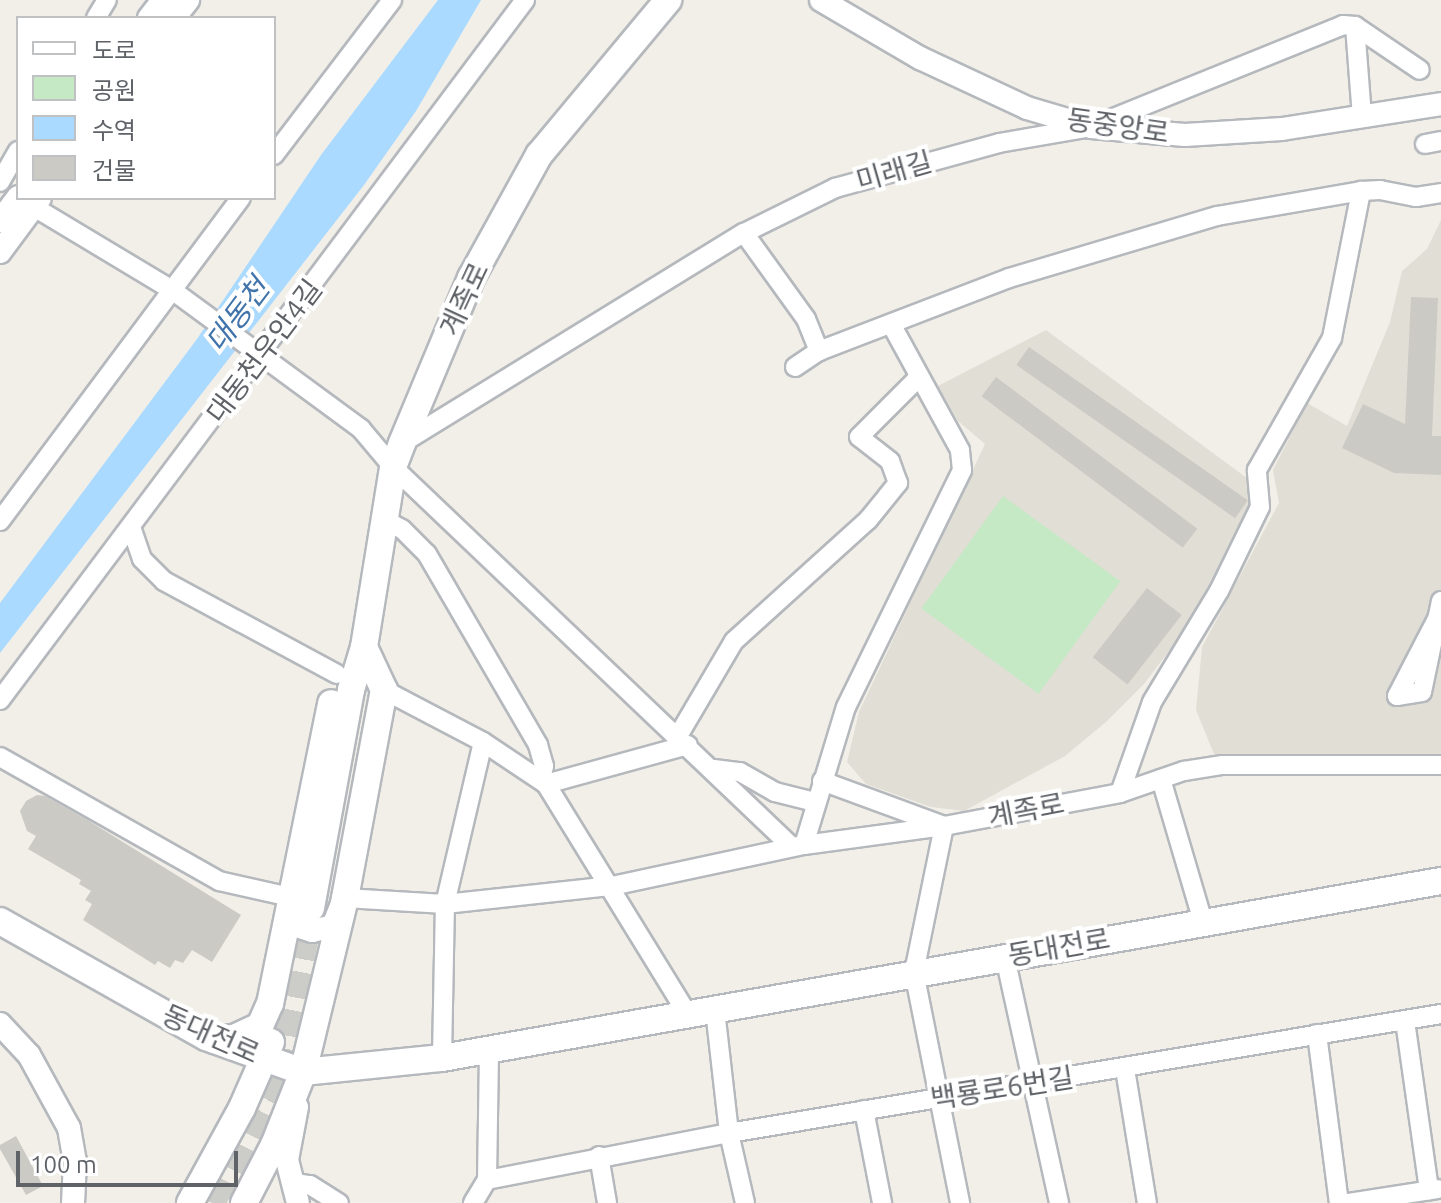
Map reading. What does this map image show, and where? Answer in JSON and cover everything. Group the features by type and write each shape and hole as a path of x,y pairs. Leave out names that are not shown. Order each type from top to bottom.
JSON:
{"main road":[{"name":"계족로","path":"319,902 351,690 364,647 383,519 397,455 471,278 539,155 668,0"},
{"path":"214,1040 234,1038 260,1026 270,1004 284,948 319,902 384,690 364,647 337,674 319,902 303,1072 274,1145 244,1203"},
{"name":"동대전로","path":"0,921 214,1040 303,1072 442,1058 1441,881"},
{"path":"190,1203 242,1108 272,1041 284,948"}],"street":[{"path":"151,16 163,0"},
{"path":"176,16 188,0"},
{"path":"276,152 392,0"},
{"name":"대동천우안4길","path":"0,700 131,527 255,353 525,0"},
{"name":"동중앙로","path":"821,0 920,58 1000,96 1027,108 1091,127 1185,135 1282,129 1441,104"},
{"path":"1355,26 1420,70"},
{"path":"1355,26 1362,118"},
{"name":"미래길","path":"397,455 744,233 835,188 891,170 999,143 1091,127 1322,31 1355,26"},
{"path":"0,184 16,155"},
{"path":"795,367 819,351 1009,278 1217,216 1361,191 1380,190 1416,197 1441,193"},
{"path":"1120,793 1152,702 1242,548 1260,507 1257,470 1332,338 1361,191"},
{"path":"0,221 23,200"},
{"path":"0,252 24,200"},
{"path":"26,200 175,292 397,455 683,740 798,846 846,707 962,470 960,450 891,324"},
{"path":"0,521 175,292 240,200"},
{"path":"744,233 806,319 819,351"},
{"path":"543,782 683,740 734,641 868,520 898,483 890,461 859,437 919,377"},
{"path":"383,519 413,537 427,554 538,745 544,766 543,782"},
{"path":"131,527 142,559 164,581 337,674"},
{"path":"384,690 483,742 543,782 612,886 688,1015"},
{"path":"442,1058 445,904 483,742"},
{"path":"0,757 219,881 319,902"},
{"name":"계족로","path":"319,902 445,904 612,886 798,846 944,826 1120,793 1161,779 1223,765 1441,765"},
{"path":"714,769 740,772 775,792 815,802"},
{"path":"1161,779 1203,922"},
{"path":"822,781 944,826 914,972 960,1203"},
{"path":"1005,957 1059,1203"},
{"path":"715,1010 729,1133 745,1203"},
{"name":"백룡로6번길","path":"487,1180 729,1133 1441,1014"},
{"path":"1348,1203 1435,1189 1405,1021"},
{"path":"0,1024 29,1055 69,1128 75,1161 73,1203"},
{"path":"1317,1034 1339,1203"},
{"path":"473,1203 487,1180 489,1049"},
{"path":"1125,1069 1147,1203"},
{"path":"303,1072 287,1160 296,1193 310,1185 339,1203"},
{"path":"864,1110 882,1203"},
{"path":"599,1156 607,1203"}],"shaded area":[{"path":"1441,220 1441,757 1214,754 1196,710 1202,647 1279,503 1273,470 1307,403 1347,426 1390,322 1402,271 1427,249"},
{"path":"1046,330 1251,481 1254,508 1215,590 1144,684 1106,722 1065,756 964,811 931,807 866,784 847,762 859,712 985,444 958,421 938,386"}],"green space":[{"path":"1003,496 1120,581 1039,694 921,608"}],"water":[{"name":"대동천","path":"438,0 481,0 416,111 364,185 0,653 0,603 197,339 321,155"}],"building":[{"path":"1411,297 1438,298 1432,436 1441,436 1441,475 1394,473 1342,448 1363,404 1405,424"},
{"path":"1029,347 1248,500 1235,518 1016,365"},
{"path":"996,377 1197,529 1183,548 982,396"},
{"path":"1147,588 1182,615 1127,684 1093,657"},
{"path":"37,795 45,796 89,821 241,915 212,962 192,950 183,963 175,960 170,968 158,961 155,965 83,920 92,904 85,900 91,891 79,884 81,880 28,849 36,836 27,831 20,811 26,801"},
{"path":"16,1136 43,1186 26,1195 0,1149 0,1145"}],"tunnel":[{"path":"212,1203 280,1074 311,908"}]}
